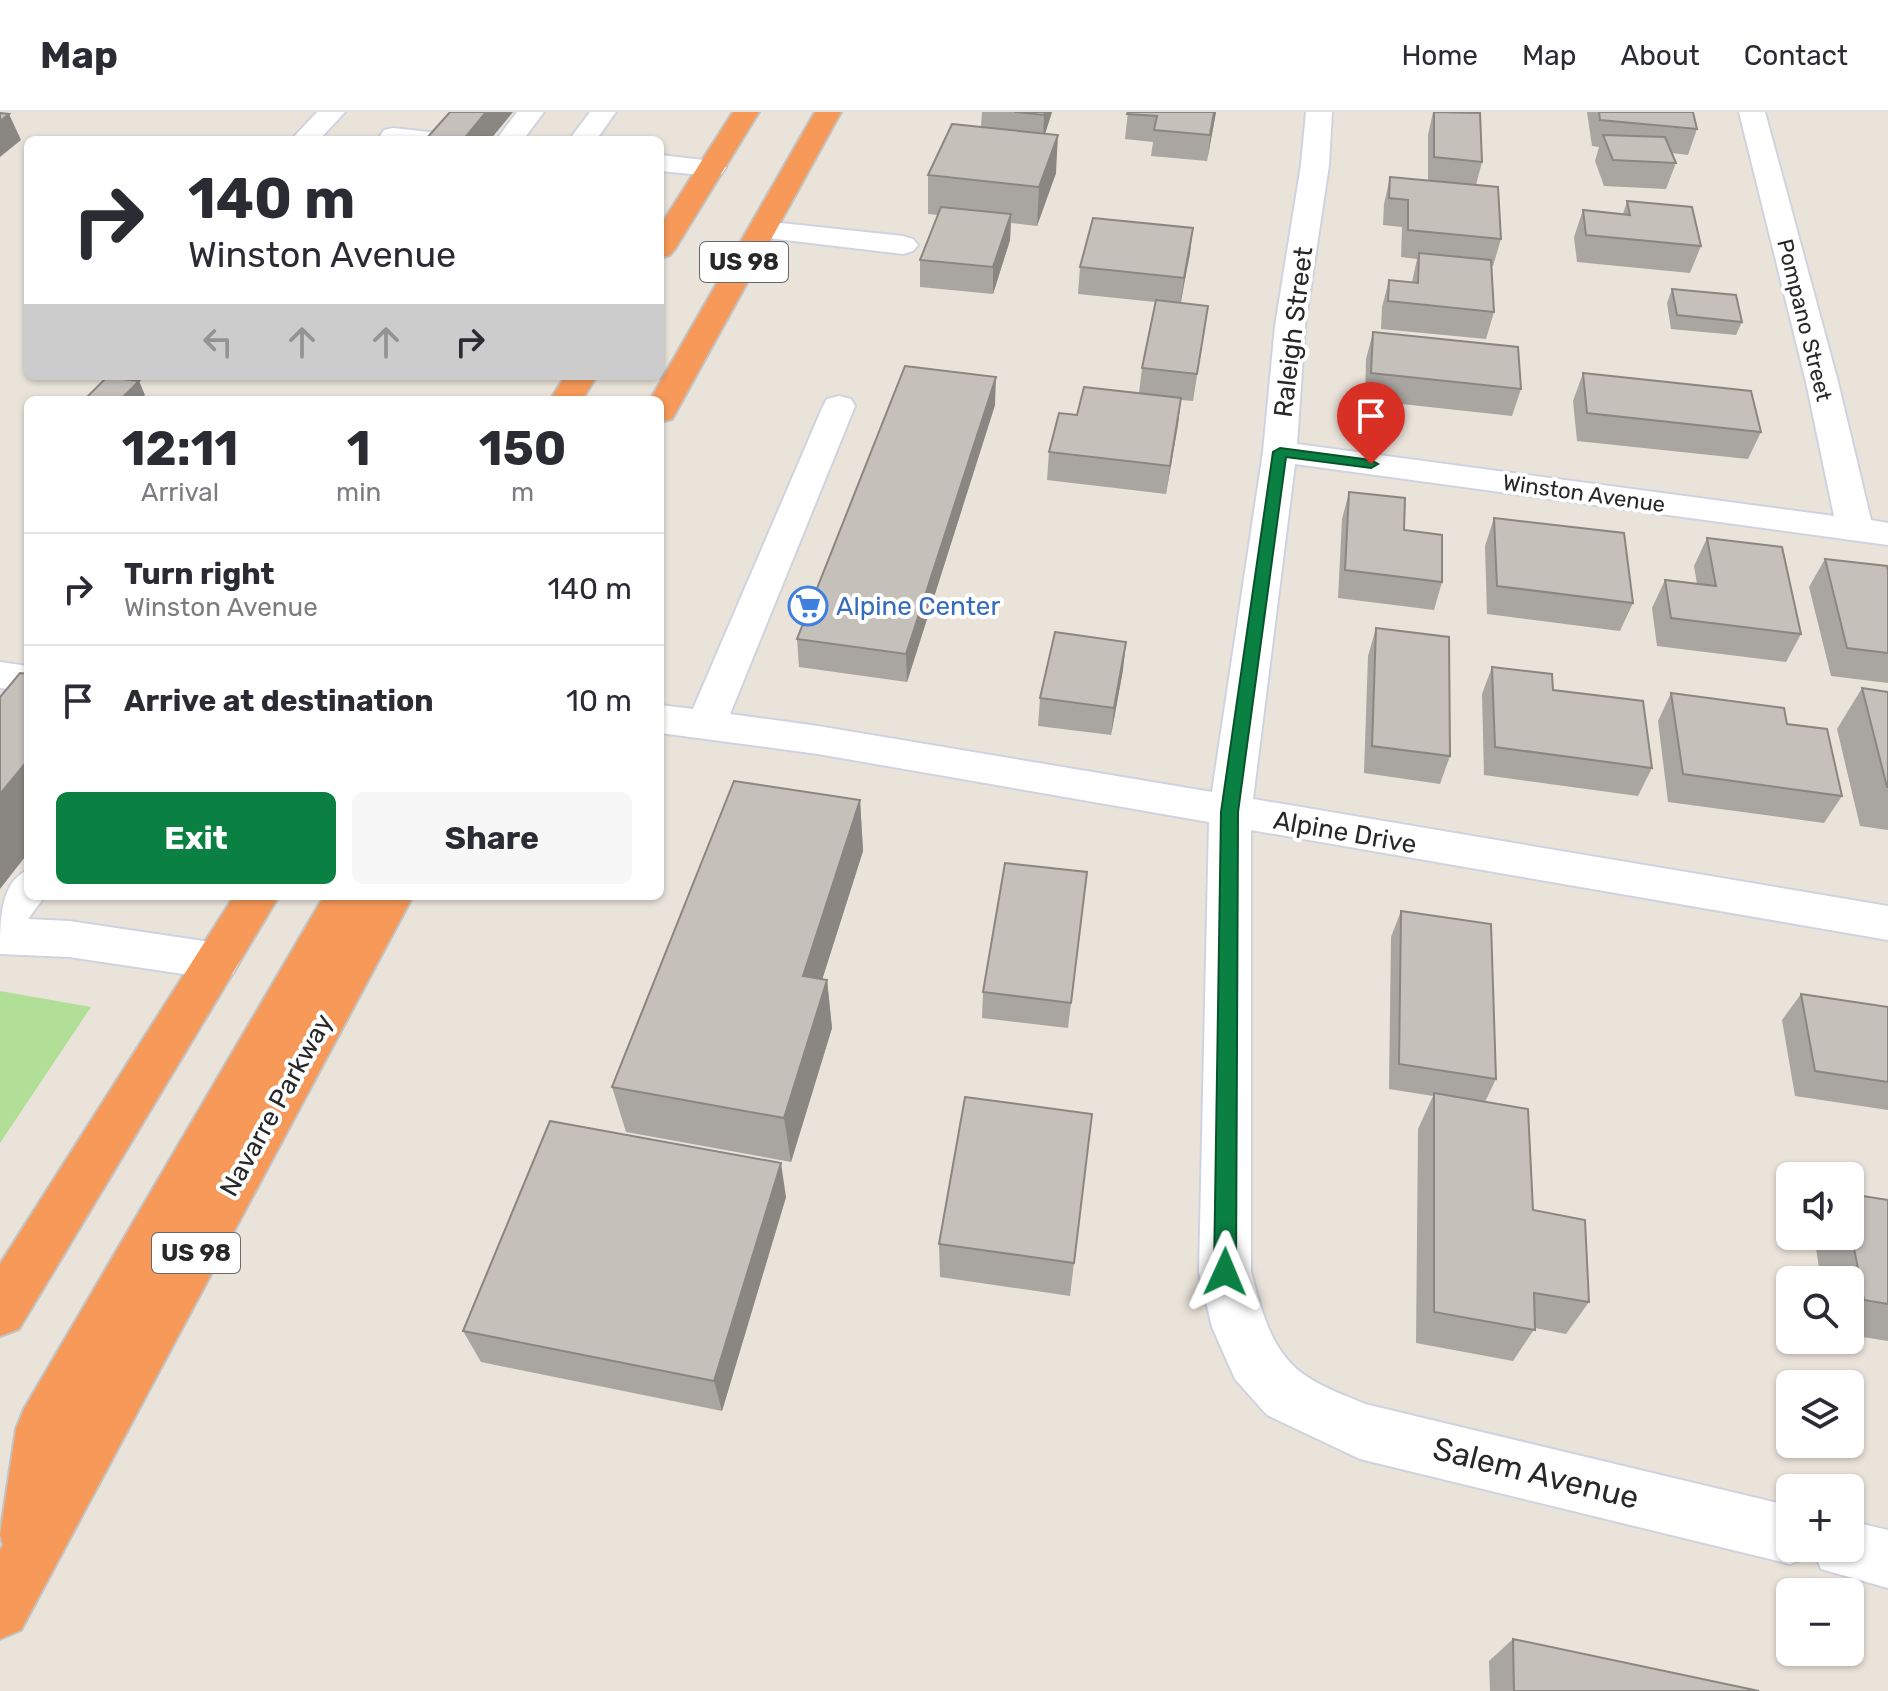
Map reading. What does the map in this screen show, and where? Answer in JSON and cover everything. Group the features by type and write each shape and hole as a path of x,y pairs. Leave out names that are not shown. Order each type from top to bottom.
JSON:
{"highway":[{"name":"US 98","path":"664,243 746,112"},
{"name":"US 98","path":"664,405 828,112"},
{"path":"0,1311 255,900"},
{"path":"26,1563 44,1429 345,900"},
{"name":"Navarre Parkway","path":"0,1609 389,900"}],"street":[{"path":"308,136 332,112"},
{"path":"393,136 415,112"},
{"path":"512,136 531,112"},
{"path":"585,136 603,112"},
{"name":"Raleigh Street","path":"1287,1396 1254,1360 1239,1327 1225,1272 1230,812 1280,452 1290,326 1315,165 1319,112"},
{"name":"Pompano Street","path":"1752,112 1822,382 1872,532"},
{"path":"664,163 712,168"},
{"path":"762,230 903,245"},
{"path":"706,725 839,406"},
{"name":"Winston Avenue","path":"1280,452 1872,532"},
{"path":"0,675 24,678"},
{"name":"Alpine Drive","path":"664,720 818,740 1888,923"},
{"path":"0,924 21,883"},
{"path":"0,936 69,939 217,961"},
{"name":"Salem Avenue","path":"1287,1396 1360,1431 1776,1532"},
{"path":"1864,1553 1888,1559"}],"green space":[{"path":"0,991 91,1007 0,1143"}],"building":[{"path":"450,112 486,112 466,136 429,136"},
{"path":"1015,112 1045,112 1044,115"},
{"path":"1128,112 1214,112 1210,135 1154,130 1157,116"},
{"path":"1434,112 1480,113 1482,162 1434,157"},
{"path":"1599,112 1693,112 1697,129 1600,120"},
{"path":"952,124 1058,135 1039,187 928,175"},
{"path":"1603,135 1665,137 1676,163 1613,160"},
{"path":"1390,177 1498,187 1501,239 1408,230 1408,200 1389,198"},
{"path":"1627,201 1692,207 1701,246 1586,235 1583,210 1630,215"},
{"path":"941,207 1011,214 993,267 920,260"},
{"path":"1093,218 1193,228 1184,278 1080,267"},
{"path":"1419,253 1491,260 1494,312 1388,301 1389,280 1418,283"},
{"path":"1672,289 1736,295 1742,322 1677,315"},
{"path":"1156,300 1208,306 1197,374 1142,368"},
{"path":"1373,332 1518,347 1521,389 1371,373"},
{"path":"905,366 996,377 906,654 797,639"},
{"path":"1583,373 1751,391 1761,432 1587,413"},
{"path":"104,380 139,381 124,396 88,396"},
{"path":"1084,387 1181,398 1170,466 1049,452 1059,413 1077,415"},
{"path":"1349,492 1405,498 1404,530 1442,535 1442,582 1345,570"},
{"path":"1494,518 1624,533 1633,603 1497,586"},
{"path":"1707,538 1782,547 1801,634 1671,618 1665,580 1716,586"},
{"path":"1825,559 1887,566 1888,653 1847,648"},
{"path":"1376,628 1449,637 1450,756 1372,746"},
{"path":"1055,632 1126,642 1114,708 1040,698"},
{"path":"1492,667 1552,674 1553,690 1643,701 1652,768 1495,747"},
{"path":"20,673 24,674 24,765 0,794 0,697"},
{"path":"1862,688 1888,692 1888,787 1887,787"},
{"path":"1671,693 1784,708 1787,724 1827,729 1842,796 1683,774"},
{"path":"734,781 860,800 803,976 827,980 784,1118 612,1087"},
{"path":"1005,863 1087,872 1071,1003 983,992"},
{"path":"1401,911 1491,924 1496,1079 1399,1064"},
{"path":"1801,994 1888,1007 1888,1082 1815,1071"},
{"path":"1434,1093 1528,1109 1533,1210 1585,1220 1589,1302 1534,1293 1535,1330 1434,1312"},
{"path":"965,1097 1092,1114 1074,1263 939,1244"},
{"path":"550,1121 781,1163 714,1381 463,1331"},
{"path":"1864,1196 1888,1200 1888,1304 1864,1300 1864,1266 1857,1266 1854,1250 1864,1250"},
{"path":"1513,1639 1759,1691 1514,1691"}],"place":[{"name":"Alpine Center","path":"808,606"}],"route":[{"path":"1225,1272 1230,812 1280,452 1371,464"}]}
